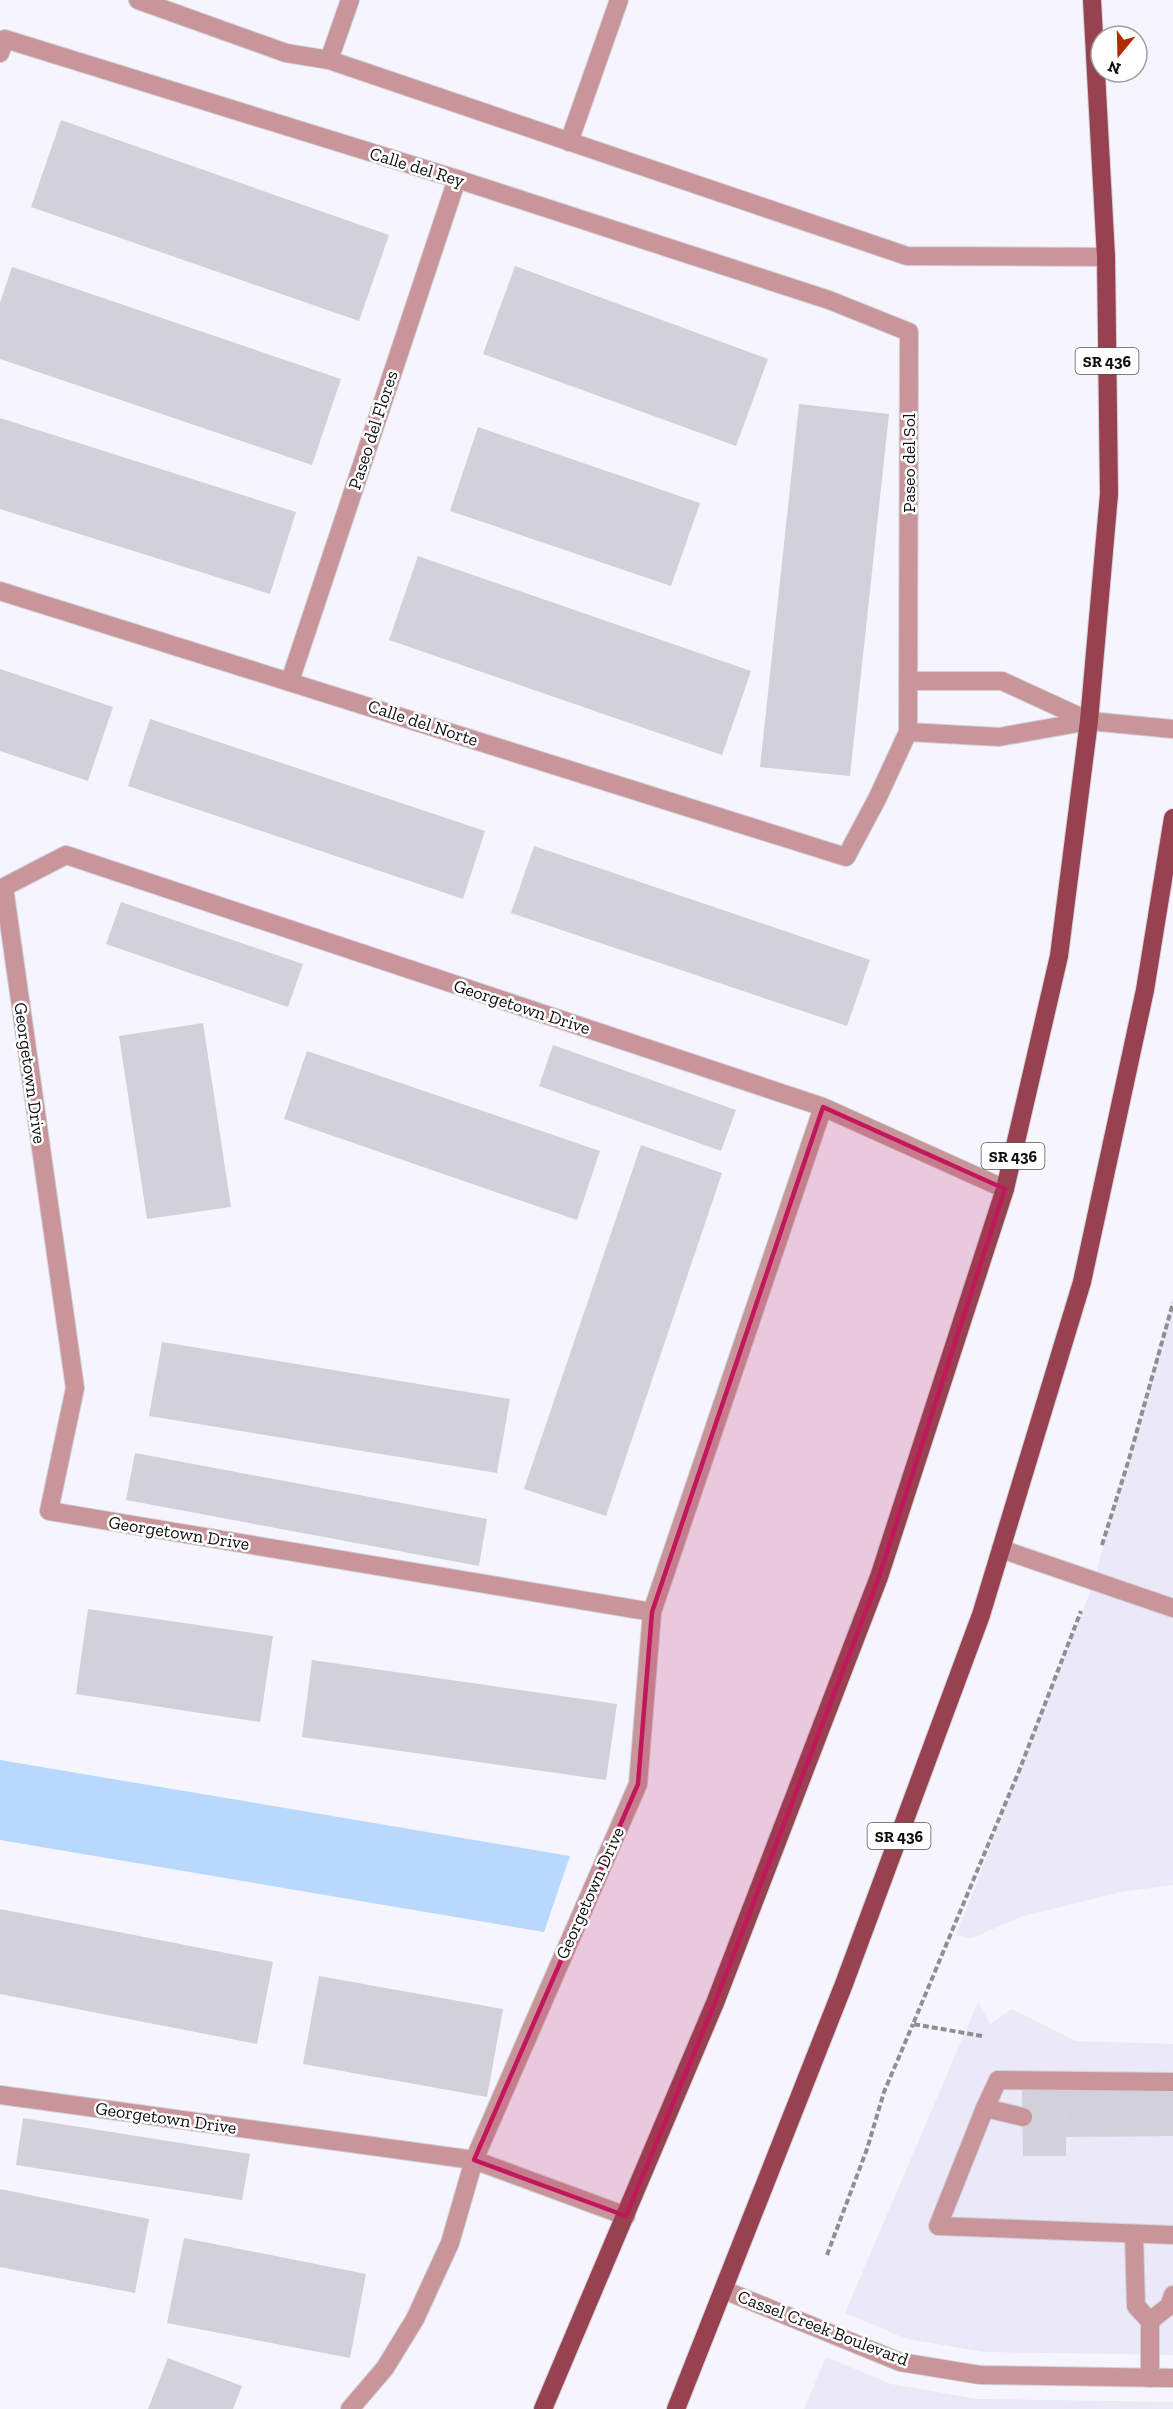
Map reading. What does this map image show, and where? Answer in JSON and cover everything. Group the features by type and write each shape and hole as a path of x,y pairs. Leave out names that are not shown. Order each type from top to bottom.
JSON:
{"main road":[{"name":"SR 436","path":"543,2409 715,2003 879,1577 1005,1189 1059,956 1089,722 1109,495 1106,257 1092,0"},
{"name":"SR 436","path":"676,2409 853,1961 981,1616 1082,1282 1145,990 1173,818"}],"street":[{"path":"138,0 286,52 329,60 907,256 1106,257"},
{"path":"329,60 350,0"},
{"path":"569,141 619,0"},
{"name":"Calle del Rey","path":"2,46 457,179 829,300"},
{"name":"Paseo del Flores","path":"290,681 457,179"},
{"name":"Paseo del Sol","path":"829,300 909,332 908,732 877,799 846,857"},
{"name":"Calle del Norte","path":"0,591 846,857"},
{"path":"908,681 1002,681 1089,722"},
{"path":"908,732 999,737 1089,722 1173,729"},
{"name":"Georgetown Drive","path":"652,1612 49,1511 75,1388 4,886 66,855 823,1107 1005,1189"},
{"name":"Georgetown Drive","path":"350,2409 385,2368 415,2319 450,2243 474,2160 638,1784 652,1612 823,1107"},
{"path":"1001,1549 1173,1608"},
{"path":"1173,2082 998,2080 938,2226 1173,2235"},
{"name":"Georgetown Drive","path":"0,2095 474,2160 626,2216"},
{"path":"985,2108 1023,2117"},
{"path":"1134,2235 1136,2306 1150,2320 1150,2378"},
{"name":"Cassel Creek Boulevard","path":"724,2290 900,2362 980,2376 1173,2378"},
{"path":"1150,2320 1169,2306 1173,2295"}],"path":[{"path":"1102,1545 1173,1303"},
{"path":"827,2255 867,2149 884,2092 1019,1771 1081,1611"},
{"path":"913,2024 982,2036"}],"highlighted area":[{"path":"823,1107 1005,1189 879,1577 715,2003 626,2216 474,2160 638,1784 652,1612"}],"shaded area":[{"path":"1173,1297 1173,1885 1121,1892 1020,1917 970,1939 956,1935 1092,1587"},
{"path":"978,2002 990,2024 1012,2009 1076,2041 1173,2044 1173,2355 984,2352 907,2339 845,2313"},
{"path":"826,2357 891,2384 978,2399 1173,2402 1173,2409 804,2409"}],"water":[{"path":"0,1760 570,1856 544,1932 0,1840"}],"building":[{"path":"61,120 389,235 359,321 31,207"},
{"path":"515,266 768,359 736,446 483,354"},
{"path":"12,267 341,379 312,465 0,359 0,303"},
{"path":"799,404 889,414 850,776 760,767"},
{"path":"0,418 296,512 270,594 0,509"},
{"path":"478,427 700,503 671,586 450,511"},
{"path":"418,556 751,671 722,755 389,640"},
{"path":"0,669 113,707 88,781 0,751"},
{"path":"150,719 485,831 463,899 128,786"},
{"path":"534,846 870,960 847,1026 511,913"},
{"path":"121,902 303,964 288,1007 106,944"},
{"path":"203,1023 231,1207 147,1219 119,1036"},
{"path":"553,1045 736,1110 721,1151 539,1086"},
{"path":"307,1051 600,1151 577,1220 284,1119"},
{"path":"641,1145 722,1173 606,1516 524,1489"},
{"path":"162,1342 510,1399 497,1473 149,1416"},
{"path":"135,1453 487,1519 479,1566 126,1500"},
{"path":"88,1609 273,1636 260,1722 76,1694"},
{"path":"312,1660 617,1704 606,1780 302,1737"},
{"path":"0,1909 273,1962 257,2044 0,1994"},
{"path":"319,1976 503,2009 487,2097 303,2064"},
{"path":"1173,2089 1173,2136 1066,2137 1066,2156 1023,2156 1022,2090"},
{"path":"23,2118 250,2154 242,2200 16,2165"},
{"path":"0,2189 149,2219 135,2293 0,2267"},
{"path":"184,2238 366,2274 350,2358 167,2323"},
{"path":"168,2358 242,2386 233,2409 148,2409"}],"tunnel":[{"path":"1023,2117 1173,2115"}]}
